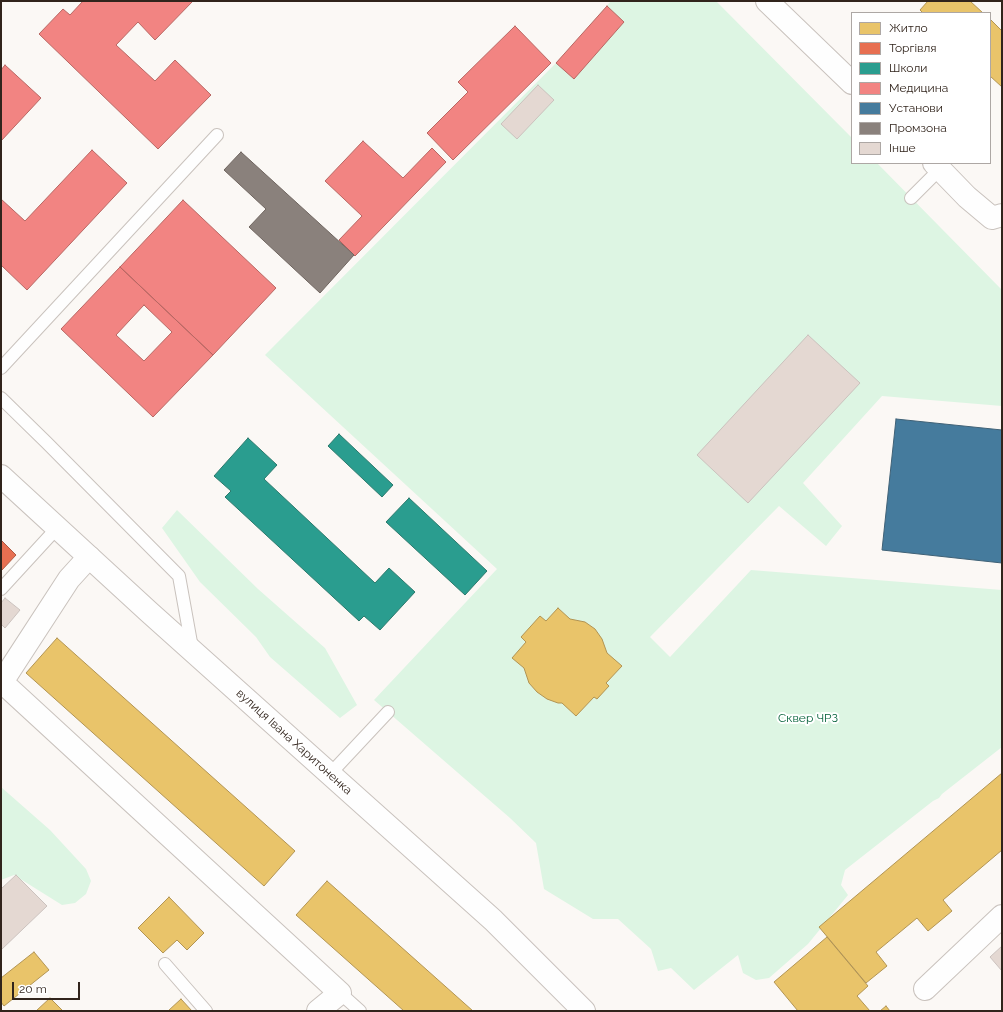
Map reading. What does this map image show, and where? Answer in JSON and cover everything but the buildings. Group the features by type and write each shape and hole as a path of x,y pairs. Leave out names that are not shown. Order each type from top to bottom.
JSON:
{"main road":[{"path":"767,1 851,82"},
{"path":"937,166 968,196 999,220"},
{"name":"вулиця Івана Харитоненка","path":"1,476 192,651 493,920 584,1011"},
{"path":"89,557 69,579 2,682 340,993 318,1011"},
{"path":"925,989 1002,916"}],"lane":[{"path":"1,368 217,135"},
{"path":"912,198 937,166"},
{"path":"1,398 179,576 192,651"},
{"path":"1,589 57,528"},
{"path":"330,774 388,712"},
{"path":"165,964 206,1011"},
{"path":"340,993 360,1011"}],"green space":[{"name":"Сквер ЧРЗ","path":"611,1 716,1 851,137 851,164 878,164 1002,290 1002,406 882,396 803,483 842,526 826,546 779,506 650,637 670,657 751,570 1002,590 1002,747 942,794 939,798 933,801 845,870 841,885 848,895 808,944 769,978 756,980 743,973 738,955 694,990 671,968 658,971 651,949 618,919 593,919 544,889 536,843 510,818 374,700 497,569 265,355 556,63"},
{"path":"177,510 258,589 325,648 357,705 340,718 270,657 256,637 200,582 162,528"},
{"path":"1,787 50,830 86,869 91,881 86,894 75,903 62,905 14,875 1,880"}]}
